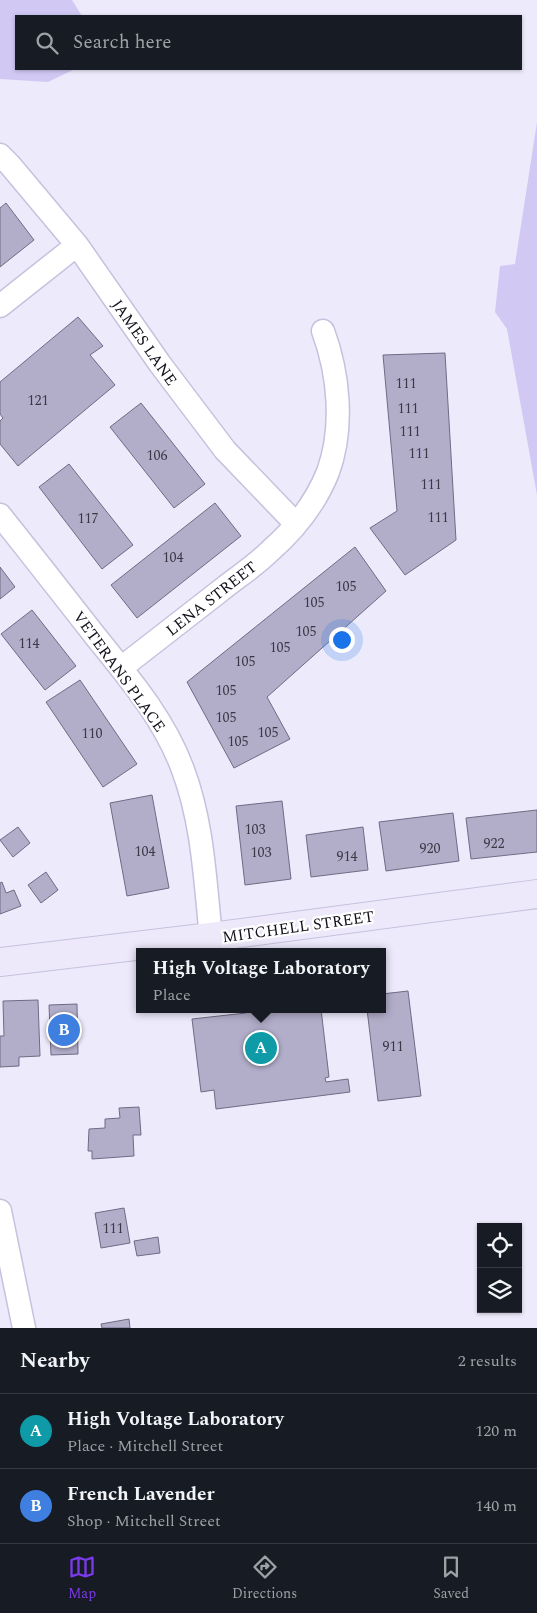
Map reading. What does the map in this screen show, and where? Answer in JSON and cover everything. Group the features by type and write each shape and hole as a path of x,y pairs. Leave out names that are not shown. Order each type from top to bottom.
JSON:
{"street":[{"name":"JAMES LANE","path":"0,155 77,245 160,364 225,450 296,524"},
{"path":"0,306 77,245"},
{"name":"LENA STREET","path":"121,668 270,552 314,501 328,472 335,442 338,410 336,380 323,331"},
{"name":"VETERANS PLACE","path":"0,515 121,668 144,699 170,740 183,770 197,820 202,848 211,938"},
{"name":"MITCHELL STREET","path":"0,962 211,938 537,894"},
{"path":"0,1211 24,1328"}],"shaded area":[{"path":"0,0 72,0 81,15 15,15 15,70 73,70 48,82 0,79"},
{"path":"537,122 537,495 507,329 495,312 500,266 515,264"}],"building":[{"path":"6,203 34,240 0,267 0,208"},
{"path":"78,317 103,346 90,355 115,385 18,466 0,444 0,421 3,418 0,414 0,382"},
{"path":"445,353 456,540 405,575 370,528 397,511 383,355"},
{"path":"141,403 205,484 174,508 110,427"},
{"path":"69,464 133,545 102,569 39,487"},
{"path":"215,503 241,536 137,618 111,585"},
{"path":"355,547 386,591 267,697 290,739 234,768 187,682"},
{"path":"0,567 15,587 0,599"},
{"path":"32,610 76,666 45,690 1,634"},
{"path":"80,680 137,764 103,787 46,702"},
{"path":"152,795 169,888 127,896 110,803"},
{"path":"282,801 291,879 245,885 236,806"},
{"path":"537,810 537,852 471,859 466,818"},
{"path":"453,813 459,861 386,871 379,822"},
{"path":"18,827 30,843 13,857 0,840"},
{"path":"363,827 368,870 311,877 306,835"},
{"path":"46,872 58,890 41,903 28,885"},
{"path":"2,882 6,893 14,890 21,906 0,914 0,883"},
{"path":"408,991 421,1096 378,1101 367,1013 386,1013 386,994"},
{"path":"38,1000 40,1056 19,1057 19,1066 0,1067 0,1036 4,1036 3,1001"},
{"path":"77,1004 78,1054 51,1055 49,1005"},
{"path":"246,1013 321,1013 329,1077 325,1078 326,1082 348,1079 350,1092 216,1109 214,1090 201,1092 192,1019"},
{"path":"139,1107 141,1135 133,1135 134,1156 92,1159 92,1151 88,1151 89,1129 105,1128 105,1119 120,1118 119,1108"},
{"path":"124,1208 130,1243 101,1248 95,1213"},
{"path":"158,1237 160,1253 137,1256 134,1241"},
{"path":"129,1319 130,1328 102,1328 101,1324"}],"place":[{"name":"French Lavender","path":"64,1030"},
{"name":"High Voltage Laboratory","path":"261,1048"}]}
